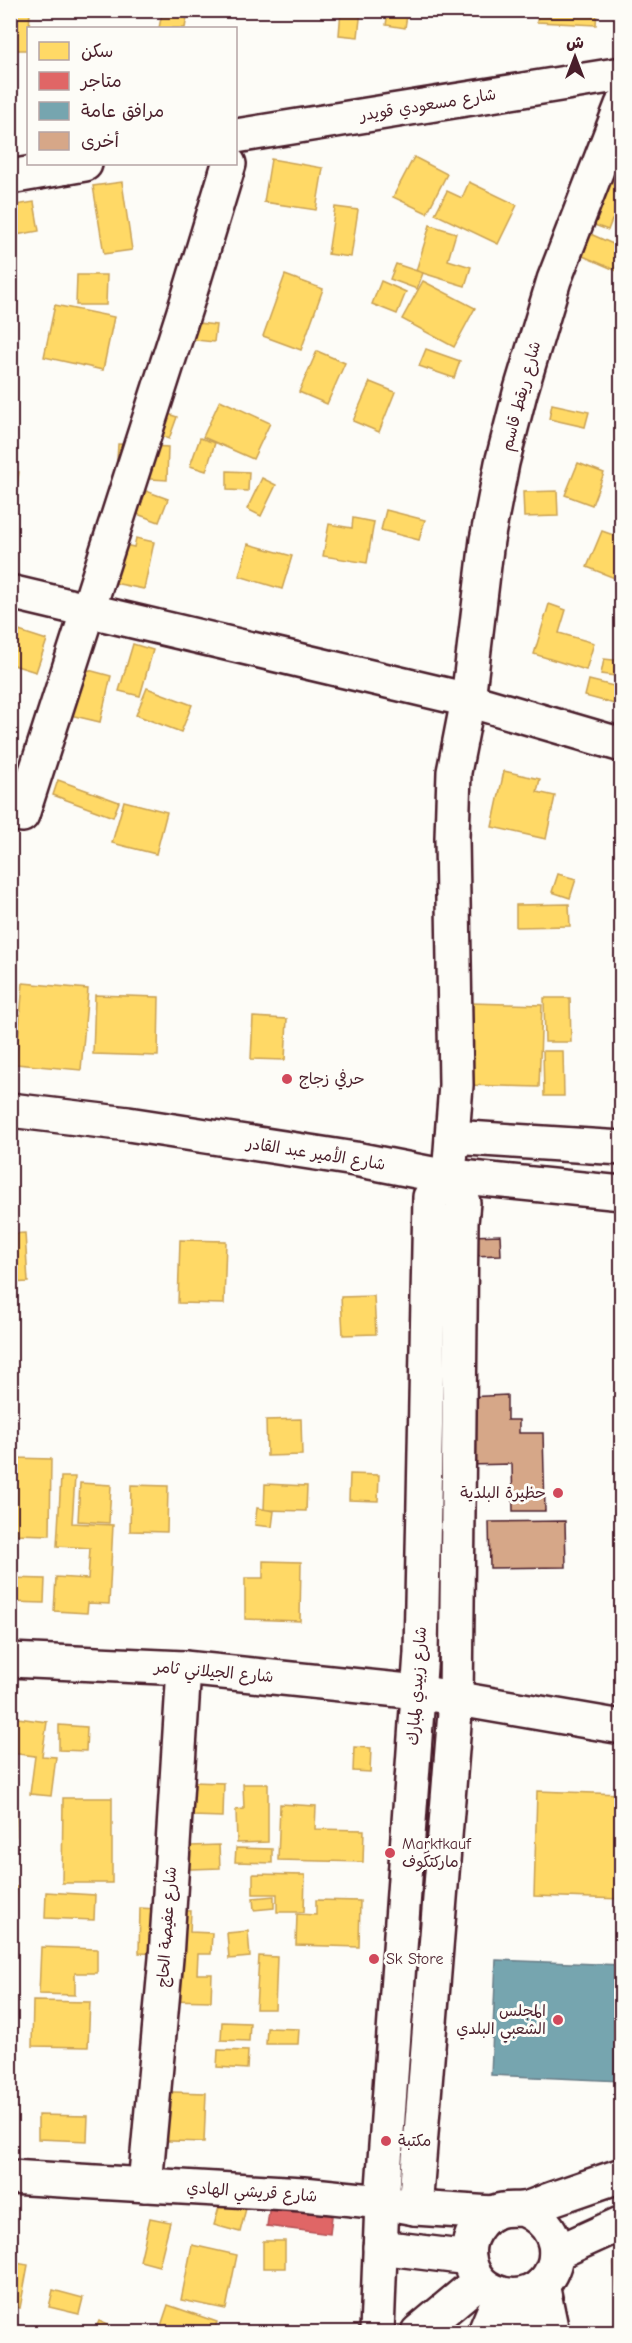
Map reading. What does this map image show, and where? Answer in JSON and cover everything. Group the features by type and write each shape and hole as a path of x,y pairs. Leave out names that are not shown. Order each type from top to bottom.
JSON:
{"street":[{"name":"شارع مسعودي قويدر","path":"237,143 621,74"},
{"name":"شارع ريقط قاسم","path":"449,1176 456,1085 452,838 454,783 468,700 487,540 502,463 554,280 621,105"},
{"path":"10,177 79,165"},
{"path":"22,815 188,299 228,165"},
{"path":"10,592 468,700 621,745"},
{"name":"شارع الأمير عبد القادر","path":"10,1110 139,1126 355,1159 449,1176 621,1193"},
{"path":"452,1137 621,1148"},
{"path":"415,2208 456,1700 463,1202 449,1176"},
{"name":"شارع زبيدي لمبارك","path":"377,2332 382,2202 421,1653 430,1197 449,1176"},
{"name":"شارع الجيلاني ثامر","path":"10,1660 184,1668 417,1692 621,1727"},
{"name":"شارع عفيصة الحاج","path":"145,2186 166,1958 184,1668"},
{"path":"552,2332 501,2282 469,2245 473,2232 481,2221 621,2175"},
{"name":"شارع قريشي الهادي","path":"10,2177 303,2194 382,2202 415,2208 507,2211"},
{"path":"418,2332 501,2282 555,2264 555,2241 551,2230 543,2221 507,2211"},
{"path":"556,2253 621,2223"},
{"path":"380,2247 501,2282"},
{"path":"485,2332 501,2282"},
{"path":"501,2282 523,2332"}],"shaded area":[{"path":"622,2260 621,2320 612,2262"}],"building: سكن":[{"path":"341,10 361,10 358,37 339,35"},
{"path":"538,10 597,10 596,25 537,22"},
{"path":"30,11 27,50 11,50 10,12"},
{"path":"388,12 407,15 405,28 386,25"},
{"path":"162,13 187,17 185,27 159,27"},
{"path":"414,157 447,174 427,213 393,197"},
{"path":"271,159 323,168 316,210 264,202"},
{"path":"585,166 622,180 622,223 612,220 608,230 567,215"},
{"path":"122,182 132,250 104,254 93,186"},
{"path":"469,182 517,205 498,244 435,214 447,191 462,198"},
{"path":"34,202 39,231 10,236 10,206"},
{"path":"335,207 358,210 351,257 328,254"},
{"path":"430,225 456,233 448,260 471,267 465,286 416,271"},
{"path":"586,232 622,248 622,273 576,253"},
{"path":"396,264 423,273 417,289 390,279"},
{"path":"77,275 107,275 106,305 76,305"},
{"path":"285,275 323,289 301,350 263,336"},
{"path":"381,281 406,292 397,314 372,304"},
{"path":"423,281 475,308 454,347 402,319"},
{"path":"55,305 114,317 103,370 44,357"},
{"path":"170,320 216,325 214,342 168,337"},
{"path":"426,349 460,361 454,378 419,366"},
{"path":"317,351 345,363 327,404 299,392"},
{"path":"370,382 395,392 379,432 353,421"},
{"path":"220,400 270,423 253,459 203,437"},
{"path":"552,404 589,412 585,427 549,419"},
{"path":"157,410 177,417 169,439 149,431"},
{"path":"200,438 215,443 206,471 190,466"},
{"path":"118,444 168,447 167,480 116,477"},
{"path":"578,463 604,473 592,505 565,495"},
{"path":"10,471 19,472 15,498 10,498"},
{"path":"227,471 249,472 248,491 227,490"},
{"path":"262,478 276,485 261,516 247,509"},
{"path":"146,491 168,499 159,522 137,514"},
{"path":"557,491 558,516 524,517 523,492"},
{"path":"386,510 425,520 419,540 381,530"},
{"path":"353,518 374,522 367,563 323,556 329,524 352,528"},
{"path":"602,531 622,538 622,581 587,567"},
{"path":"93,538 134,547 136,538 154,542 144,589 84,577"},
{"path":"248,544 292,556 282,589 239,576"},
{"path":"549,604 566,610 559,633 594,643 586,670 534,654"},
{"path":"19,631 47,640 36,672 10,664"},
{"path":"133,644 153,650 140,696 119,691"},
{"path":"604,659 622,661 622,677 601,674"},
{"path":"81,668 111,676 100,722 70,715"},
{"path":"589,680 622,688 622,706 585,696"},
{"path":"147,688 192,705 181,732 136,715"},
{"path":"504,771 540,779 537,792 555,796 546,839 492,827"},
{"path":"58,780 119,802 113,817 53,795"},
{"path":"124,801 167,812 156,854 112,843"},
{"path":"558,874 576,879 570,898 552,892"},
{"path":"569,904 570,926 516,927 516,905"},
{"path":"10,977 18,977 16,1008 10,1008"},
{"path":"23,983 88,989 81,1070 16,1064"},
{"path":"95,995 159,997 158,1056 93,1054"},
{"path":"544,998 570,998 571,1042 545,1042"},
{"path":"470,1003 542,1005 539,1087 467,1085"},
{"path":"620,1007 622,1007 622,1053 619,1052"},
{"path":"253,1017 287,1019 285,1060 251,1059"},
{"path":"543,1051 563,1051 564,1096 544,1096"},
{"path":"25,1233 28,1282 10,1283 10,1234"},
{"path":"180,1240 226,1241 224,1304 178,1303"},
{"path":"374,1296 376,1334 343,1335 341,1297"},
{"path":"301,1419 302,1455 267,1456 266,1420"},
{"path":"14,1458 51,1459 50,1535 13,1534"},
{"path":"350,1474 379,1475 378,1501 349,1500"},
{"path":"61,1477 75,1477 72,1523 113,1525 109,1604 88,1603 87,1613 54,1611 56,1577 88,1579 90,1548 57,1546"},
{"path":"80,1483 111,1485 109,1523 78,1521"},
{"path":"265,1484 307,1486 306,1511 264,1510"},
{"path":"131,1485 168,1486 167,1532 130,1531"},
{"path":"257,1508 274,1511 272,1527 255,1525"},
{"path":"263,1561 301,1562 300,1621 245,1619 245,1578 263,1578"},
{"path":"10,1578 45,1579 44,1603 10,1602"},
{"path":"10,1717 47,1722 42,1756 56,1757 51,1796 30,1794 35,1756 10,1753"},
{"path":"59,1725 87,1727 86,1751 59,1750"},
{"path":"354,1747 371,1748 370,1772 353,1771"},
{"path":"193,1782 224,1783 223,1817 192,1816"},
{"path":"243,1784 268,1784 268,1842 237,1843 236,1810 244,1809"},
{"path":"10,1787 17,1787 15,1836 10,1836"},
{"path":"537,1791 622,1794 622,1899 534,1896"},
{"path":"63,1798 112,1798 112,1883 62,1883"},
{"path":"280,1804 316,1806 315,1829 364,1830 363,1862 278,1860"},
{"path":"219,1845 220,1868 162,1870 161,1847"},
{"path":"236,1848 272,1849 272,1863 235,1862"},
{"path":"253,1874 305,1875 304,1912 277,1912 277,1894 253,1894"},
{"path":"10,1886 17,1887 15,1927 10,1926"},
{"path":"46,1892 95,1895 94,1920 45,1918"},
{"path":"274,1896 274,1908 254,1910 253,1898"},
{"path":"316,1900 360,1901 359,1947 296,1945 297,1914 316,1915"},
{"path":"140,1908 191,1911 190,1932 212,1933 211,1954 198,1954 197,1974 212,1974 211,2001 167,2000 169,1954 139,1953"},
{"path":"248,1931 250,1957 229,1959 227,1933"},
{"path":"41,1947 97,1949 97,1973 75,1973 75,1995 39,1994"},
{"path":"259,1956 277,1957 275,2009 256,2009"},
{"path":"33,2001 90,2002 88,2047 32,2046"},
{"path":"222,2022 250,2023 249,2041 221,2040"},
{"path":"267,2028 299,2029 298,2044 266,2044"},
{"path":"218,2050 248,2051 247,2069 217,2067"},
{"path":"139,2091 206,2093 204,2142 138,2140"},
{"path":"38,2115 88,2116 87,2141 38,2139"},
{"path":"225,2186 250,2193 240,2232 214,2225"},
{"path":"150,2218 170,2222 159,2266 140,2261"},
{"path":"263,2241 285,2241 285,2268 263,2268"},
{"path":"192,2245 237,2255 226,2309 181,2300"},
{"path":"10,2262 28,2265 20,2308 10,2306"},
{"path":"53,2290 83,2298 79,2314 49,2307"},
{"path":"168,2305 217,2322 214,2332 159,2332"},
{"path":"99,2321 117,2329 115,2332 94,2332"}],"building: متاجر":[{"path":"273,2182 335,2190 330,2234 267,2226"}],"building: مرافق عامة":[{"name":"المجلس الشعبي البلدي","path":"496,1960 622,1965 622,2081 491,2075"}],"building: أخرى":[{"path":"500,1235 501,1255 472,1256 471,1236"},
{"path":"507,1395 507,1420 519,1420 519,1433 543,1433 545,1511 513,1511 512,1464 468,1465 466,1397"},
{"path":"565,1521 566,1567 490,1568 489,1522"}],"place":[{"name":"حرفي زجاج","path":"287,1079"},
{"name":"حظيرة البلدية","path":"558,1493"},
{"name":"Marktkauf ماركتكوف","path":"390,1853"},
{"name":"Sk Store","path":"374,1959"},
{"name":"المجلس الشعبي البلدي","path":"558,2020"},
{"name":"مكتبة","path":"386,2141"}]}
